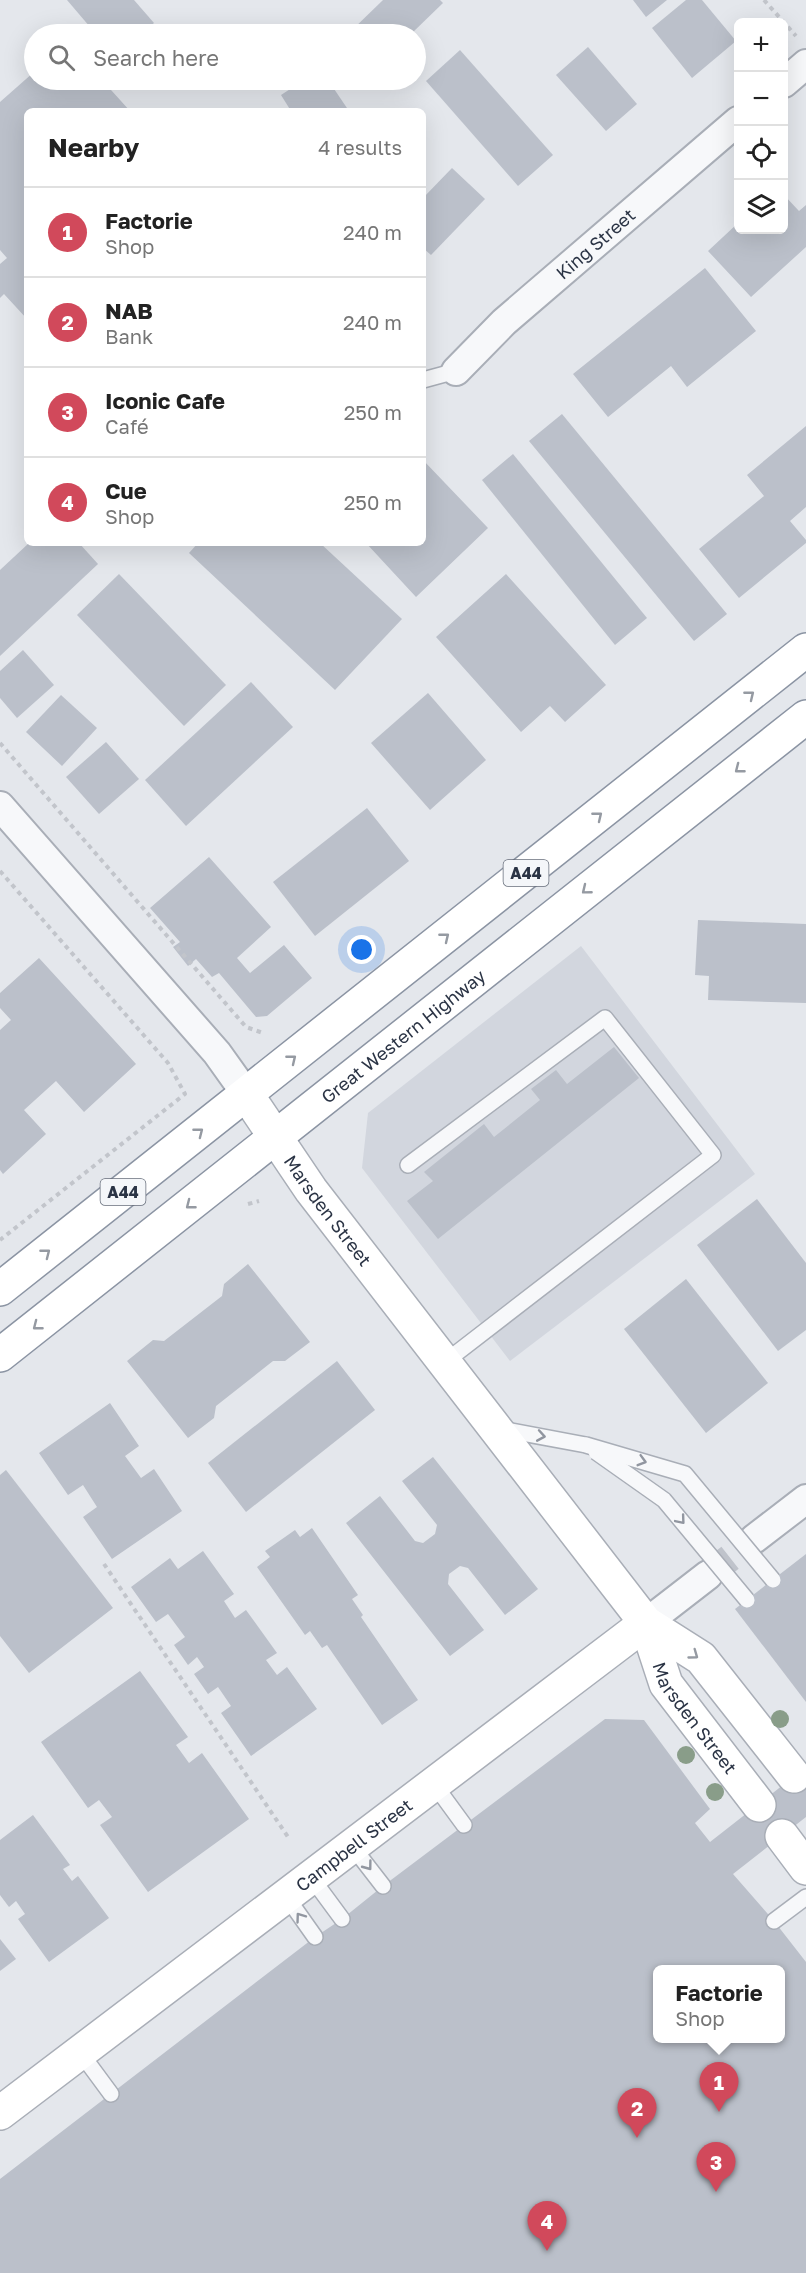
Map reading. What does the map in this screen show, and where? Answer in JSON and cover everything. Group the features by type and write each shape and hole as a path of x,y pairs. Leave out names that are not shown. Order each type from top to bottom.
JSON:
{"main road":[{"name":"A44","path":"0,1289 806,650"},
{"name":"Great Western Highway","path":"0,1355 806,717"},
{"name":"Marsden Street","path":"247,1095 311,1190 646,1623 666,1684 759,1805"},
{"name":"Marsden Street","path":"646,1623 701,1658 794,1776"},
{"name":"Campbell Street","path":"0,2113 646,1623"},
{"path":"782,1836 806,1868"}],"street":[{"path":"788,75 802,52"},
{"name":"King Street","path":"456,371 504,322 734,124"},
{"name":"Marsden Street","path":"0,806 217,1053 247,1095"},
{"path":"754,1539 806,1499"},
{"name":"Campbell Street","path":"646,1623 708,1575"}],"lane":[{"path":"426,379 456,371"},
{"path":"408,1166 605,1018 713,1155 445,1362"},
{"path":"497,1428 586,1445 685,1474 773,1580"},
{"path":"586,1445 664,1500 747,1600"},
{"path":"434,1784 464,1825"},
{"path":"352,1846 383,1886"},
{"path":"311,1877 342,1919"},
{"path":"286,1896 315,1937"},
{"path":"774,1921 806,1897"},
{"path":"80,2052 111,2094"}],"path":[{"path":"764,0 802,52"},
{"path":"0,743 246,1027 263,1033"},
{"path":"0,871 168,1063 185,1094 0,1240"},
{"path":"105,1564 290,1840"}],"shaded area":[{"path":"581,946 755,1174 510,1361 362,1168 368,1113"}],"building":[{"path":"67,0 134,0 154,23 153,24 87,24"},
{"path":"383,0 440,0 443,3 421,24 358,24"},
{"path":"633,0 667,0 646,17"},
{"path":"686,0 702,0 734,39 734,43 692,78 652,28"},
{"path":"588,47 637,104 606,131 556,75"},
{"path":"460,50 553,155 518,186 426,81"},
{"path":"24,81 24,90 111,90 127,108 24,108 24,316 4,294 0,298 0,264 7,258 0,250 0,102"},
{"path":"289,90 335,90 347,108 289,108 281,95"},
{"path":"452,168 485,199 431,255 426,251 426,195"},
{"path":"788,199 799,211 806,205 806,247 751,297 708,251 734,227 734,234 788,234"},
{"path":"705,268 756,331 687,387 671,366 608,417 573,374"},
{"path":"562,414 727,614 694,641 529,441"},
{"path":"806,426 806,507 790,521 806,543 739,598 699,549 764,496 747,475"},
{"path":"513,454 647,618 615,645 482,480"},
{"path":"426,463 488,528 416,597 369,546 426,546"},
{"path":"26,546 82,546 98,564 0,656 0,570"},
{"path":"195,546 323,546 402,619 335,690 189,553"},
{"path":"119,574 226,685 184,726 77,615"},
{"path":"506,574 606,685 565,722 550,706 521,732 436,637"},
{"path":"23,650 54,685 17,718 0,698 0,671"},
{"path":"251,682 293,727 186,826 145,780"},
{"path":"428,693 486,760 430,810 371,743"},
{"path":"61,695 97,728 62,766 26,732"},
{"path":"106,742 139,779 99,814 66,777"},
{"path":"367,808 409,861 315,936 273,882"},
{"path":"209,857 271,927 237,958 250,973 284,945 312,978 267,1016 256,1017 219,973 212,977 196,959 188,966 173,947 180,942 150,908"},
{"path":"698,920 806,924 806,1003 708,1000 709,976 695,975"},
{"path":"39,958 136,1064 84,1112 56,1081 24,1110 46,1134 3,1174 0,1170 0,1030 11,1020 0,1008 0,993"},
{"path":"614,1047 639,1078 438,1239 407,1201 433,1181 424,1172 484,1124 494,1137 540,1100 531,1089 556,1070 567,1084"},
{"path":"757,1199 806,1263 806,1330 778,1351 697,1245"},
{"path":"248,1264 310,1342 285,1361 273,1361 216,1406 214,1418 188,1438 127,1361 153,1340 164,1341 222,1296 224,1284"},
{"path":"686,1279 768,1383 706,1433 624,1329"},
{"path":"337,1361 375,1410 246,1512 208,1463"},
{"path":"110,1403 139,1446 125,1456 141,1478 154,1469 182,1511 112,1559 83,1517 97,1507 83,1485 68,1495 39,1453"},
{"path":"433,1457 538,1589 505,1615 468,1568 460,1566 449,1574 448,1584 484,1630 450,1656 346,1523 380,1496 415,1541 423,1543 435,1534 437,1525 402,1481"},
{"path":"6,1470 113,1608 29,1673 0,1636 0,1475"},
{"path":"312,1528 358,1595 352,1599 363,1615 361,1617 418,1700 382,1725 327,1645 322,1648 310,1631 305,1635 257,1567 270,1557 265,1551 295,1530 300,1537"},
{"path":"203,1551 234,1594 224,1601 235,1618 246,1610 277,1653 266,1660 277,1675 287,1667 317,1709 251,1756 221,1713 231,1706 218,1687 208,1694 194,1674 204,1667 197,1657 188,1665 174,1645 185,1637 168,1614 156,1622 131,1587 170,1558 178,1569"},
{"path":"806,1554 806,1702 735,1609"},
{"path":"140,1671 188,1737 176,1745 189,1763 202,1753 249,1819 148,1892 100,1825 112,1817 99,1800 88,1808 41,1742"},
{"path":"605,1719 644,1720 710,1809 695,1823 710,1842 806,1767 806,1817 733,1874 806,1962 806,2273 0,2273 0,2179 315,1937 342,1919"},
{"path":"33,1815 70,1865 63,1869 72,1881 78,1876 109,1918 49,1962 18,1919 25,1914 16,1901 9,1907 0,1895 0,1840"},
{"path":"0,1939 16,1959 0,1971"}],"tunnel":[{"path":"708,1575 754,1539"}],"place":[{"name":"Factorie","path":"719,2112"},
{"name":"NAB","path":"637,2138"},
{"name":"Iconic Cafe","path":"716,2192"},
{"name":"Cue","path":"547,2251"}]}
